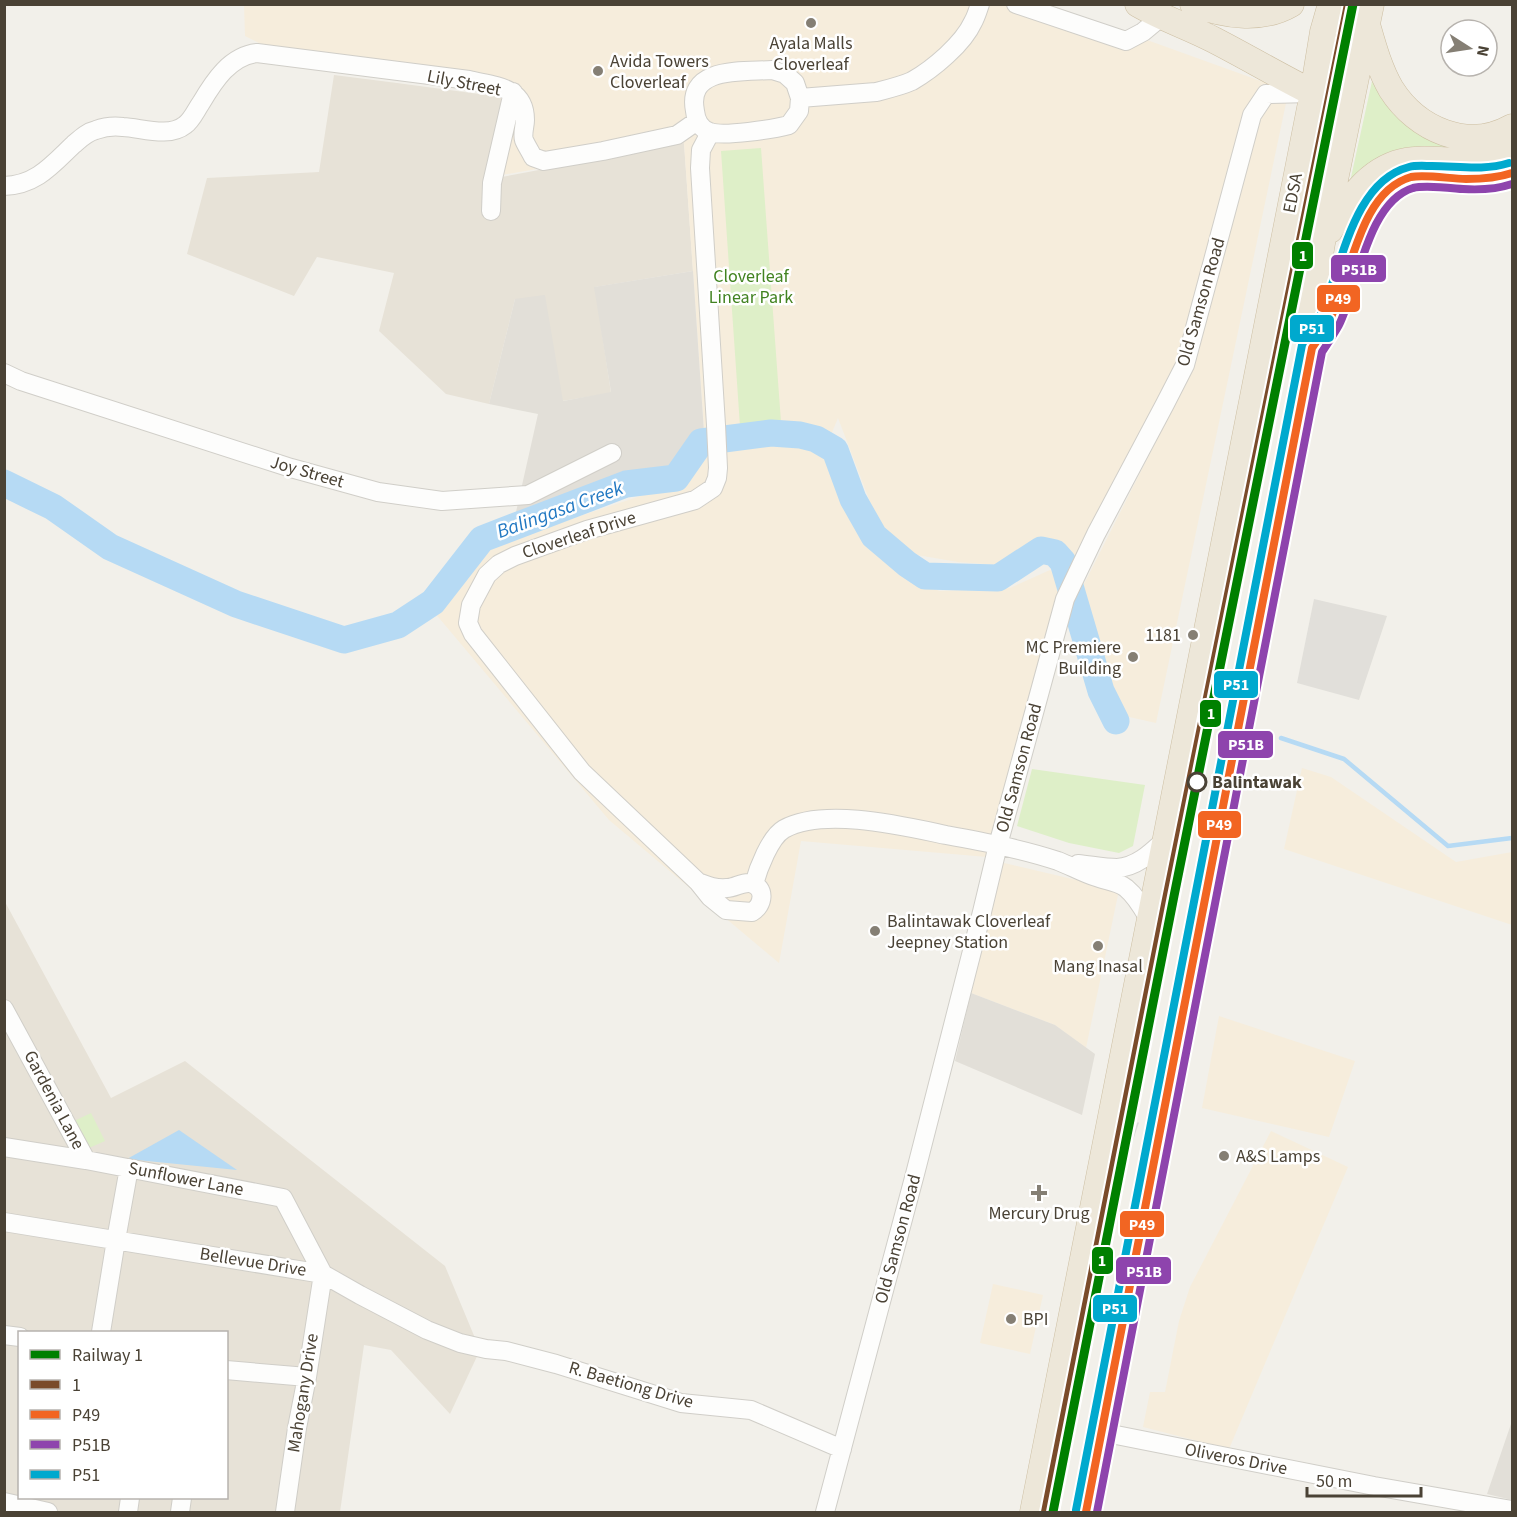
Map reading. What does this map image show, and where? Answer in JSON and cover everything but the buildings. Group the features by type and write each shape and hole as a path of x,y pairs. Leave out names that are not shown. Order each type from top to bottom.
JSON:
{"highway":[{"path":"1138,4 1161,17 1210,38 1312,93"},
{"path":"1192,4 1222,13 1253,15 1278,11 1291,4"},
{"path":"1323,32 1325,4"},
{"name":"EDSA","path":"1033,1512 1323,32 1331,4"},
{"path":"1369,15 1379,65 1391,89 1402,103 1422,120 1437,130 1461,138 1485,137 1512,127"},
{"path":"1086,1512 1312,348 1311,309 1322,243 1369,15"},
{"path":"1322,243 1344,206 1355,193 1390,166 1410,161 1481,162 1512,155"}],"main road":[{"path":"1312,348 1330,320 1365,222 1379,199 1390,189 1412,177 1467,179 1512,174"}],"street":[{"path":"703,127 724,134 781,127 789,124 799,111 800,98 876,92 910,81 930,70 961,39 973,24 980,4"},
{"path":"1016,4 1126,40 1143,32 1161,17"},
{"name":"Lily Street","path":"4,186 26,183 38,177 93,130 120,126 165,131 176,130 186,125 210,88 230,64 247,54 257,53 469,81 503,88 513,92 522,103 525,118 523,138 533,157 544,161 603,151 703,127"},
{"name":"Cloverleaf Drive","path":"740,911 726,910 710,897 698,882 582,772 473,634 468,623 471,605 487,575 499,564 515,555 587,530 695,500 712,488 717,478 717,452 700,168 703,127 694,106 694,96 698,87 709,77 723,72 772,70 785,75 795,83 800,98"},
{"path":"491,211 492,183 513,92"},
{"name":"Old Samson Road","path":"825,1512 915,1174 998,845 1065,599 1185,365 1252,115 1266,94 1312,93"},
{"name":"Joy Street","path":"4,373 32,385 291,468 378,492 442,501 528,495 612,453"},
{"path":"698,882 714,888 748,884 759,888 762,899 757,909 752,912 740,911 736,907 732,896 734,891 738,886 748,884 774,839 782,830 814,820 856,819 998,845 1058,861 1117,868 1130,865 1148,856 1166,839"},
{"path":"1058,861 1125,887 1139,902 1150,921"},
{"name":"Gardenia Lane","path":"4,1009 86,1160"},
{"name":"Sunflower Lane","path":"4,1147 86,1160 283,1198 323,1274"},
{"path":"101,1331 129,1168"},
{"name":"Bellevue Drive","path":"4,1222 323,1274 427,1330 460,1343 486,1349"},
{"name":"Mahogany Drive","path":"285,1512 323,1274"},
{"name":"R. Baetiong Drive","path":"486,1349 506,1351 556,1364 681,1403 751,1410 842,1449"},
{"path":"228,1370 306,1377"},
{"name":"Oliveros Drive","path":"1101,1432 1374,1486 1512,1510"},
{"path":"4,1502 40,1507"}],"shaded area":[{"path":"244,5 1050,5 1269,84 1261,85 1244,111 1217,219 1175,367 1075,555 1042,551 1013,554 998,565 958,562 911,554 877,520 838,418 825,449 872,539 908,581 940,591 1010,588 1050,570 1062,580 987,857 801,841 779,963 609,820 434,612 486,547 689,480 706,458 684,143 496,176 516,86 271,49 245,36"},
{"path":"334,75 509,98 491,179 684,143 693,271 595,287 611,393 562,401 515,299 489,404 446,394 379,331 394,273 317,257 294,296 187,254 207,178 319,172"},
{"path":"1270,101 1286,103 1156,723 1116,714 1082,588 1192,370 1260,119"},
{"path":"693,271 704,432 675,470 514,521 538,414 489,404 515,299 545,295 563,401 611,392 594,287"},
{"path":"1314,599 1387,616 1359,700 1297,683"},
{"path":"1302,768 1331,777 1456,862 1512,852 1512,925 1284,849"},
{"path":"1000,862 1119,890 1086,1048 1055,1025 971,993"},
{"path":"4,900 111,1098 185,1061 445,1266 480,1350 450,1414 391,1350 364,1345 340,1512 5,1512"},
{"path":"971,993 1055,1025 1095,1054 1082,1115 955,1061"},
{"path":"1219,1016 1355,1061 1329,1137 1202,1108"},
{"path":"1271,1131 1348,1167 1229,1449 1143,1427 1150,1392 1165,1392 1179,1321 1190,1287"},
{"name":"BPI","path":"993,1284 1043,1295 1030,1354 980,1343"},
{"path":"1512,1421 1512,1500 1487,1494"}],"green space":[{"path":"1374,72 1398,115 1512,136 1512,145 1348,191"},
{"name":"Cloverleaf Linear Park","path":"761,148 781,422 740,426 721,151"},
{"path":"1032,769 1145,785 1133,846 1119,853 1069,843 1017,826"},
{"path":"91,1113 105,1141 89,1148 74,1121"}],"water":[{"path":"179,1130 237,1170 127,1159"}],"waterway":[{"name":"Balingasa Creek","path":"4,483 53,507 110,547 236,604 344,640 398,625 433,602 482,539 626,484 676,478 701,442 771,433 800,435 816,439 835,450 853,499 874,536 925,576 998,578 1041,550 1055,553 1063,562 1101,691 1116,721"},
{"path":"1281,738 1344,759 1448,846 1512,838"}],"tram line":[{"path":"1117,1186 1138,1123"}],"rail line":[{"name":"1","path":"1053,1512 1353,4"}],"transit line":[{"name":"1","path":"1045,1512 1166,899 1348,4"},
{"name":"P51","path":"1076,1510 1302,345 1321,314 1351,229 1374,190 1390,176 1409,167 1480,167 1509,163"},
{"name":"P49","path":"1086,1512 1312,348 1337,303 1358,239 1368,218 1379,200 1393,186 1417,176 1478,179 1512,173"},
{"name":"P51B","path":"1097,1512 1322,352 1346,309 1374,227 1397,196 1418,187 1482,189 1512,184"}],"place":[{"name":"Ayala Malls Cloverleaf","path":"811,23"},
{"name":"Avida Towers Cloverleaf","path":"598,71"},
{"name":"1181","path":"1193,635"},
{"name":"MC Premiere Building","path":"1133,657"},
{"name":"Balintawak","path":"1197,782"},
{"name":"Balintawak Cloverleaf Jeepney Station","path":"875,931"},
{"name":"Mang Inasal","path":"1098,946"},
{"name":"A&S Lamps","path":"1224,1156"},
{"name":"Mercury Drug","path":"1039,1193"},
{"name":"BPI","path":"1011,1319"}]}
